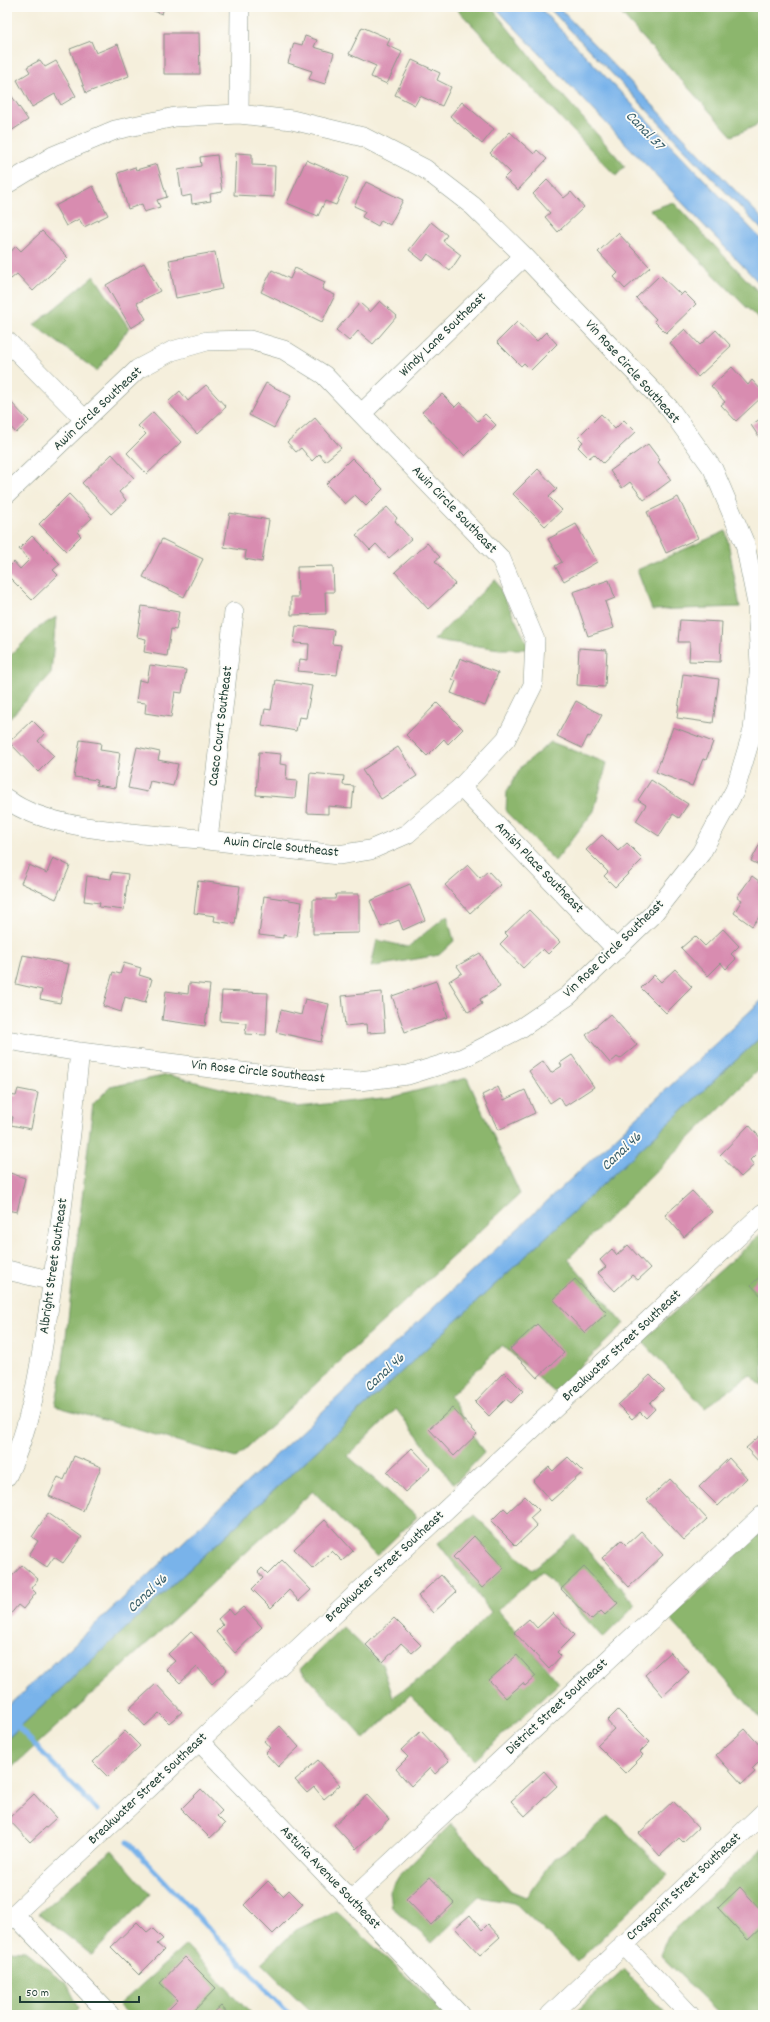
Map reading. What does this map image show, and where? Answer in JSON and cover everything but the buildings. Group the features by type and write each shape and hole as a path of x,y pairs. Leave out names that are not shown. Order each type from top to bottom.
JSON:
{"street":[{"path":"239,114 240,7"},
{"name":"Vin Rose Circle Southeast","path":"7,184 53,156 115,130 175,117 239,114 292,120 363,137 425,169 473,206 524,256 669,408 713,469 745,544 757,604 761,665 753,730 735,790 701,853 653,914 568,996 521,1028 463,1058 408,1075 359,1081 300,1079 80,1052 7,1040"},
{"name":"Windy Lane Southeast","path":"362,413 524,256"},
{"path":"7,340 85,420"},
{"name":"Awin Circle Southeast","path":"7,494 138,369 172,351 207,341 250,340 284,350 324,375 501,559 535,640 533,685 506,739 461,787 407,834 370,850 338,855 104,829 50,820 14,805 7,799"},
{"name":"Casco Court Southeast","path":"208,840 234,612"},
{"name":"Amish Place Southeast","path":"461,787 617,950"},
{"name":"Albright Street Southeast","path":"7,1476 13,1463 35,1396 53,1281 80,1052"},
{"name":"Breakwater Street Southeast","path":"10,1918 763,1214"},
{"path":"7,1270 53,1281"},
{"name":"District Street Southeast","path":"351,1900 763,1514"},
{"name":"Asturia Avenue Southeast","path":"199,1741 460,2015"},
{"name":"Crosspoint Street Southeast","path":"623,1944 763,1813"},
{"path":"10,1918 110,2015"},
{"path":"550,2015 623,1944 690,2015"}],"green space":[{"path":"455,7 491,7 551,82 625,166 616,176"},
{"path":"615,7 753,7 763,17 763,117 755,126 732,136"},
{"path":"673,202 763,297 763,324 650,210"},
{"path":"94,276 129,328 97,371 34,325"},
{"path":"726,531 740,607 652,610 637,570"},
{"path":"495,579 530,649 500,649 434,640"},
{"path":"56,617 51,674 7,721 7,659 38,628"},
{"path":"551,742 607,763 594,811 555,861 506,812 507,791 522,766"},
{"path":"447,915 454,941 439,955 371,967 377,940 408,947"},
{"path":"763,1035 763,1065 568,1259 624,1324 554,1392 502,1345 450,1396 484,1453 454,1484 396,1409 348,1456 417,1517 376,1556 313,1491 7,1772 7,1739"},
{"path":"168,1075 297,1107 392,1097 467,1078 520,1194 236,1458 55,1406 62,1371 93,1104 110,1087"},
{"path":"763,1232 763,1387 750,1375 705,1408 642,1341"},
{"path":"474,1515 532,1570 574,1535 636,1605 603,1638 542,1571 498,1610 559,1683 475,1760 410,1695 365,1739 300,1669 343,1627 382,1664 393,1697 434,1669 491,1612 438,1543"},
{"path":"763,1530 763,1721 670,1619"},
{"path":"609,1815 667,1874 577,1962 515,1903 479,1897 432,1943 392,1907 390,1891 399,1876 451,1824 511,1891 526,1897 555,1858 584,1838"},
{"path":"763,1848 763,2015 721,2015 660,1955 668,1936"},
{"path":"112,1850 150,1894 92,1955 39,1914"},
{"path":"336,1911 447,2015 314,2015 261,1963 296,1930"},
{"path":"186,1945 252,2015 129,2015 119,2005"},
{"path":"7,1950 25,1951 67,1984 79,2008 73,2015 7,2015"},
{"path":"623,1970 668,2015 572,2015"}],"water":[{"name":"Canal 37","path":"495,7 539,7 763,241 763,287"},
{"path":"548,7 558,7 757,213 763,220 763,231"},
{"name":"Canal 46","path":"763,999 763,1035 7,1739 7,1707"}],"waterway":[{"path":"15,1724 97,1810"},
{"path":"128,1842 290,2015"}]}
